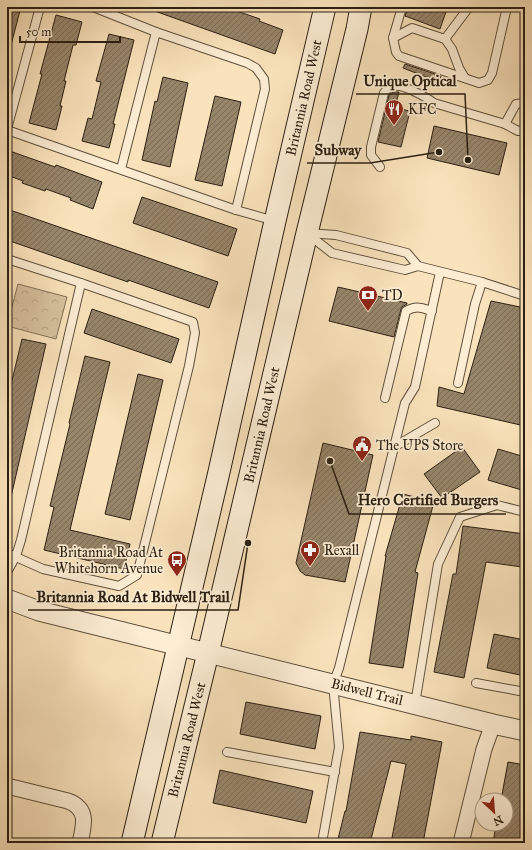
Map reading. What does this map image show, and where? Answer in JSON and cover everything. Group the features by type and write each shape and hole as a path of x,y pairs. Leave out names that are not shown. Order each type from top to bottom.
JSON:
{"main road":[{"name":"Britannia Road West","path":"132,843 179,646 325,7"},
{"name":"Britannia Road West","path":"162,843 357,29 361,7"}],"street":[{"name":"Bidwell Trail","path":"7,599 39,611 525,731"},
{"path":"461,843 484,749 494,724"},
{"path":"7,786 68,801 77,805 81,810 84,822 80,843"}],"lane":[{"path":"40,7 7,129 236,210 276,221"},
{"path":"93,7 156,32 247,63 256,68 264,78 265,89 236,210"},
{"path":"402,7 393,38 396,52 400,56 479,83 488,80 492,72 507,7"},
{"path":"445,39 469,7"},
{"path":"393,38 412,28 445,39 452,49 459,68 465,78"},
{"path":"121,169 156,32"},
{"path":"380,168 371,155 372,148 384,93 388,88 393,86 401,86 424,96 434,103 505,124 518,131 525,130"},
{"path":"505,124 521,103"},
{"path":"307,234 336,235 407,253 418,266"},
{"path":"307,234 332,253 405,270 418,266 482,282 525,296"},
{"path":"7,259 193,322 195,333 189,366 137,575 118,586 43,569 7,553"},
{"path":"322,843 339,746 333,684 339,668 405,403 415,387 440,272"},
{"path":"458,383 475,304 482,282"},
{"path":"7,572 16,556 81,283"},
{"path":"385,398 406,311 418,307 432,311"},
{"path":"394,447 435,423"},
{"path":"415,704 438,564 460,517 497,505 525,512"},
{"path":"476,683 525,692"},
{"path":"227,752 335,772"}],"green space":[{"path":"18,284 67,297 56,339 7,326"}],"building":[{"path":"7,7 21,7 11,45 7,45"},
{"path":"149,7 225,7 260,19 259,21 283,30 275,54 149,9"},
{"path":"408,7 441,7 447,9 440,29 405,16"},
{"path":"56,15 82,22 76,45 73,45 64,81 66,81 60,106 62,106 56,130 29,123 42,74 40,74"},
{"path":"109,34 134,40 113,124 115,124 109,148 82,141 88,118 92,119 101,82 96,81"},
{"path":"405,64 441,76 439,82 403,68"},
{"path":"163,77 188,83 170,167 142,160 155,101 157,102"},
{"name":"KFC","path":"393,92 399,92 395,108 410,111 401,147 378,142 389,95"},
{"path":"215,96 241,102 222,186 195,180"},
{"path":"434,126 507,143 499,175 427,158"},
{"path":"7,150 55,167 56,165 102,182 93,209 70,200 71,198 46,189 45,191 22,183 23,181 7,175"},
{"path":"142,197 237,229 228,256 133,223"},
{"path":"7,209 218,282 209,308 128,280 128,282 7,240"},
{"name":"TD","path":"338,287 407,303 401,309 394,337 329,321"},
{"path":"491,301 525,308 525,426 437,406 439,387 464,394"},
{"path":"92,309 179,339 171,363 84,333"},
{"path":"22,339 46,344 11,497 7,497 7,401"},
{"path":"85,356 110,362 70,530 130,544 124,569 44,550 54,507 50,506"},
{"path":"138,374 163,380 130,520 105,514"},
{"path":"323,443 373,455 345,582 305,575 300,571 296,563"},
{"path":"462,447 480,472 442,498 424,474"},
{"path":"498,449 525,457 525,491 488,480"},
{"path":"403,494 434,502 415,572 418,573 403,668 369,663 385,556"},
{"path":"463,526 525,534 522,567 486,562 464,678 434,672 453,574 456,574"},
{"path":"494,634 525,640 525,676 487,668"},
{"path":"246,702 321,716 315,749 240,734"},
{"path":"360,732 411,740 411,736 442,742 423,843 391,843 406,764 391,761 370,843 337,843 346,811"},
{"path":"508,762 525,765 525,843 493,843 495,832 514,832 514,792 502,792"},
{"path":"220,770 313,791 306,823 213,803"}],"place":[{"name":"KFC","path":"394,126"},
{"name":"Subway","path":"439,152"},
{"name":"Unique Optical","path":"468,160"},
{"name":"TD","path":"368,312"},
{"name":"Hero Certified Burgers","path":"330,461"},
{"name":"The UPS Store","path":"362,462"},
{"name":"Britannia Road At Bidwell Trail","path":"248,543"},
{"name":"Rexall","path":"310,567"},
{"name":"Britannia Road At Whitehorn Avenue","path":"177,577"}]}
